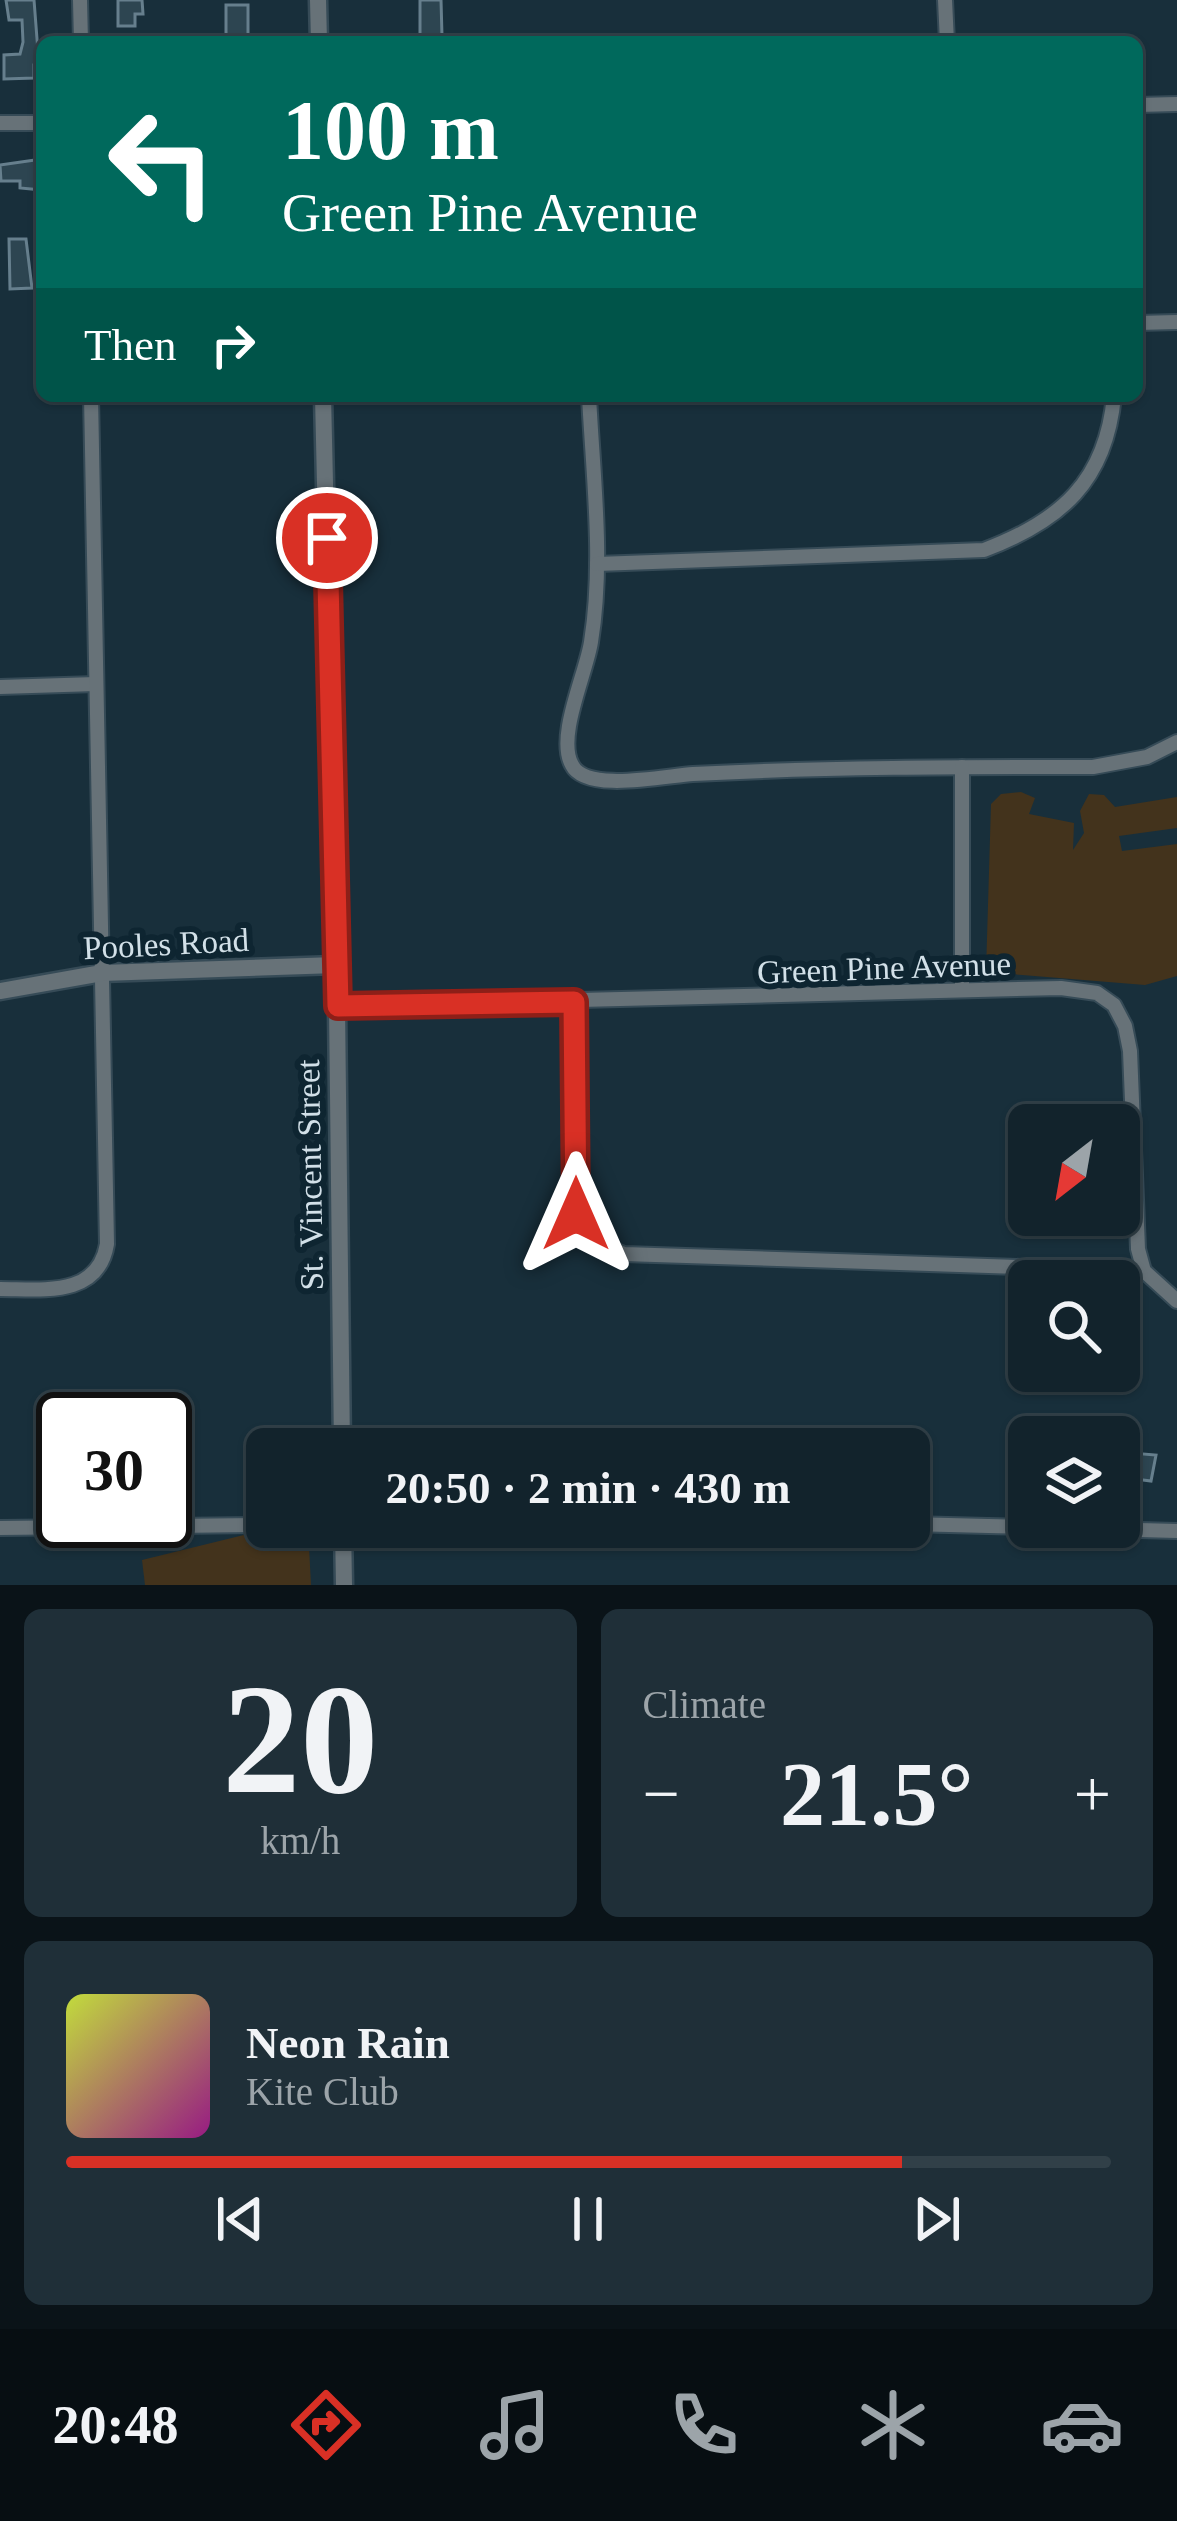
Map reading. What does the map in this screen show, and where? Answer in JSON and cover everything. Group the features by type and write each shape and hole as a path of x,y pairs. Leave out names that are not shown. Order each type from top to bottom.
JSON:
{"street":[{"path":"80,0 81,36"},
{"path":"318,0 320,36"},
{"path":"946,0 946,36"},
{"path":"1143,105 1177,104"},
{"path":"0,123 36,123"},
{"path":"1143,323 1177,322"},
{"path":"0,1289 78,1285 90,1279 105,1256 91,402"},
{"name":"St. Vincent Street","path":"323,402 338,1006 342,1428"},
{"path":"589,402 597,563 591,642 567,744 569,762 578,775 602,782 718,773 1099,766 1147,757 1177,742"},
{"path":"597,563 984,550 1027,534 1064,507 1094,470 1111,428 1113,402"},
{"path":"0,687 96,684"},
{"path":"962,767 962,989"},
{"name":"Pooles Road","path":"0,991 102,973 336,965"},
{"name":"Green Pine Avenue","path":"338,1006 852,996 962,989 1061,988 1097,993 1114,1005 1125,1026 1130,1052 1138,1249 1144,1271"},
{"path":"574,1002 576,1214 592,1241 624,1254 1144,1271 1177,1301"},
{"path":"0,1528 246,1525"},
{"path":"930,1525 1177,1531"},
{"path":"343,1548 344,1585"}],"shaded area":[{"path":"1021,792 1035,798 1029,814 1074,823 1073,850 1084,833 1080,811 1089,794 1104,795 1115,807 1177,797 1177,828 1119,836 1122,851 1177,844 1177,976 1145,985 986,972 991,804 1001,794"},
{"path":"246,1534 246,1548 309,1548 311,1585 145,1585 142,1560"}],"building":[{"path":"6,0 34,0 34,78 4,79 4,55 20,54 23,42 22,20 9,20"},
{"path":"118,0 142,0 143,14 135,14 135,26 118,26"},
{"path":"420,0 441,0 442,36 420,36"},
{"path":"226,5 248,5 248,36 226,36"},
{"path":"36,160 36,189 20,188 20,181 1,181 0,165"},
{"path":"9,239 26,239 32,288 10,289"},
{"path":"1140,1454 1156,1455 1151,1481 1140,1480"}],"route":[{"path":"327,538 338,1006 574,1002 576,1214"}]}
